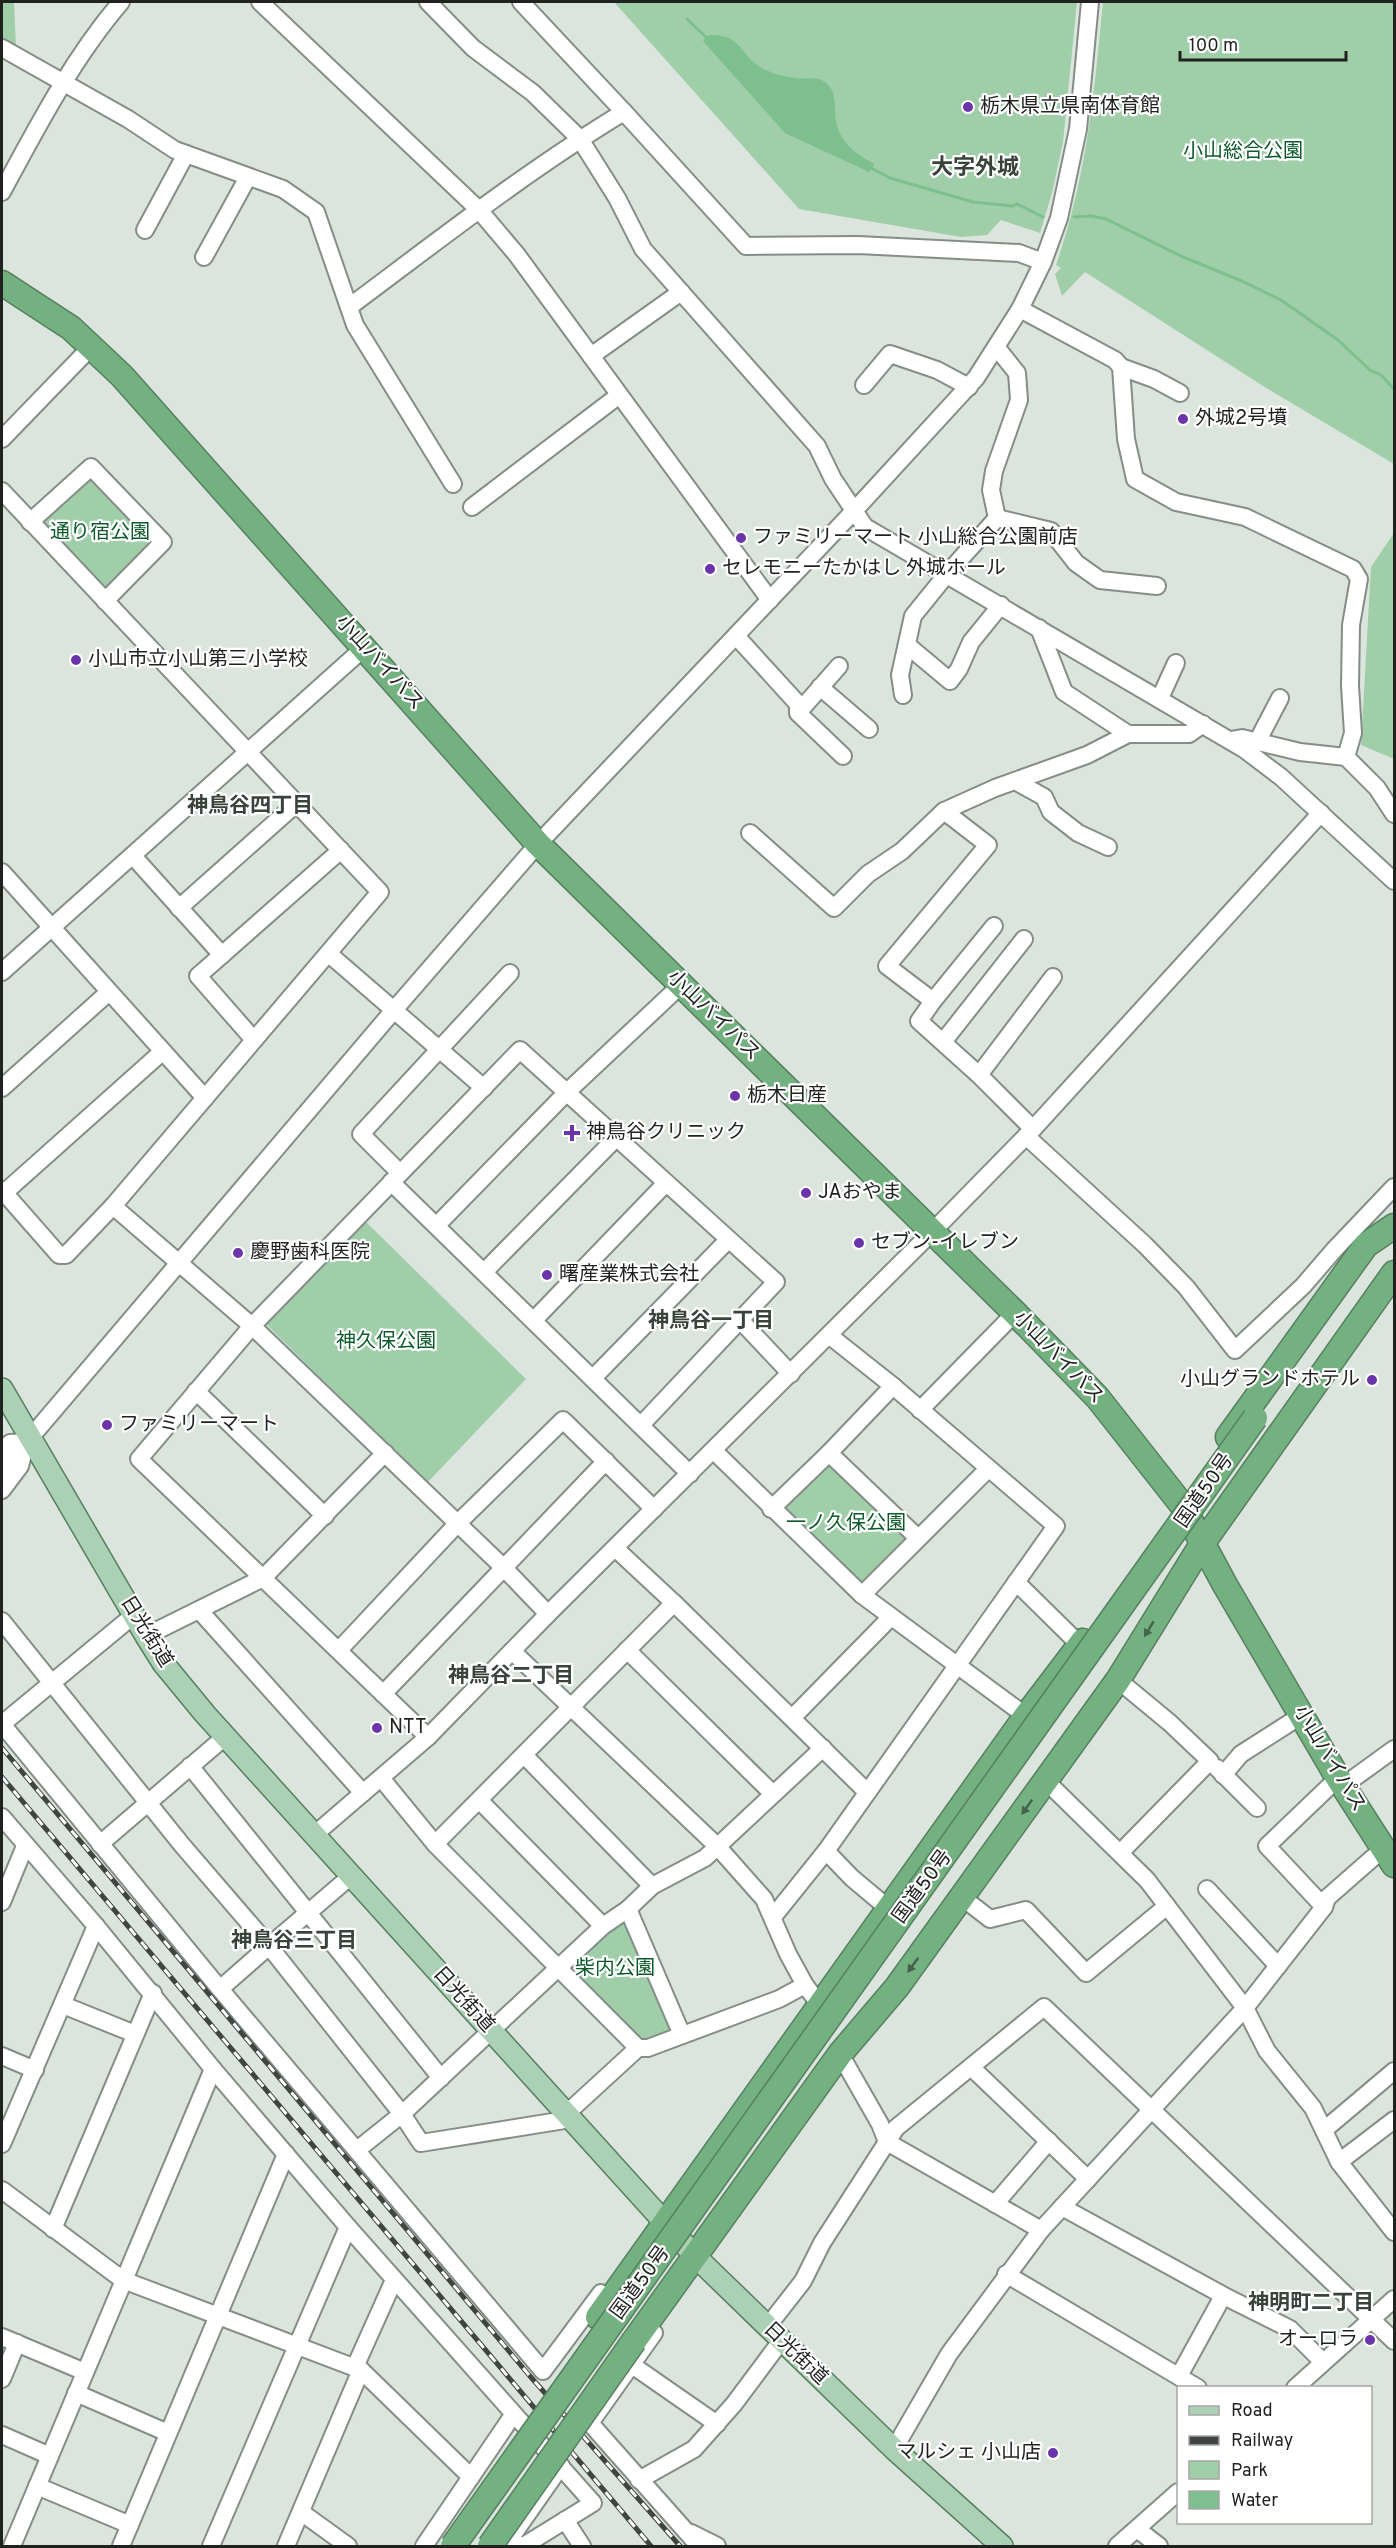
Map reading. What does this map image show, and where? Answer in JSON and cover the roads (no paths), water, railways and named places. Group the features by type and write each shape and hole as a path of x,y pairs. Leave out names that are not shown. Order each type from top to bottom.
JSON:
{"highway":[{"name":"小山バイパス","path":"2,283 51,314 92,346 122,376 538,844 1015,1313 1097,1397 1182,1505 1202,1544 1341,1782 1389,1856"},
{"name":"国道50号","path":"472,2547 1262,1423 1395,1227"},
{"path":"437,2547 649,2244 1026,1716 1182,1505 1341,1277 1366,1245 1395,1227"},
{"name":"国道50号","path":"453,2547 1262,1423 1395,1255"},
{"path":"489,2547 633,2353 689,2264 840,2054 897,1987 963,1898 1118,1680 1202,1544 1395,1273"}],"main road":[{"name":"日光街道","path":"2,1389 28,1439 146,1636 175,1678 568,2117 665,2222 689,2264 774,2334 894,2449 1002,2547"}],"street":[{"path":"2,192 64,83 121,2"},
{"path":"260,2 479,210 517,255 618,396 770,600"},
{"path":"428,2 473,48 533,93 580,139 617,198 643,249 817,446 833,479 865,527 1230,740 1281,777 1395,881"},
{"path":"521,2 746,246 858,244 1019,253 1043,262"},
{"path":"2,1471 538,844 969,387 997,348 1020,309 1043,262 1059,218 1074,157 1090,2"},
{"path":"2,48 128,119 175,150 283,189 316,212 355,325 453,484"},
{"path":"349,307 479,210 580,139 624,112"},
{"path":"145,230 186,154"},
{"path":"204,257 248,177"},
{"path":"591,356 681,292"},
{"path":"1020,309 1115,360 1121,367 1138,372 1180,393"},
{"path":"2,439 92,346"},
{"path":"997,348 1017,373 1019,400 994,471 991,490 997,518"},
{"path":"864,385 890,354 937,370 969,387"},
{"path":"1121,367 1126,439 1135,479 1176,502 1245,517 1353,569 1359,579 1351,625 1350,686 1353,733 1346,757"},
{"path":"472,507 618,396"},
{"path":"30,522 92,467 163,542 105,601"},
{"path":"2,491 380,892 113,1206 66,1255 59,1256 3,1191 162,1052"},
{"path":"903,695 900,675 913,616 997,518"},
{"path":"997,518 1051,531 1076,563 1100,580 1157,586"},
{"path":"907,645 950,681 959,669 971,642 1001,605"},
{"path":"1039,628 1064,692 1128,734"},
{"path":"736,636 798,704 804,706 839,666"},
{"path":"2,972 365,647"},
{"path":"1160,698 1176,663"},
{"path":"820,687 869,729"},
{"path":"1257,742 1280,698"},
{"path":"798,704 798,713 843,756"},
{"path":"750,833 834,908 868,874 902,851 944,811 1015,781 1087,755 1128,734 1190,734 1203,724"},
{"path":"1230,740 1242,738 1299,753 1346,757 1377,788 1395,814"},
{"path":"1015,781 1044,797 1051,812 1078,832 1108,847"},
{"path":"179,908 297,803"},
{"path":"933,1001 887,966 988,845 944,811"},
{"path":"314,1835 428,1737 548,1614 830,1336 1029,1133 1321,813"},
{"path":"254,1040 198,976 341,850"},
{"path":"133,856 222,955"},
{"path":"2,872 205,1098"},
{"path":"994,926 919,1021 979,1075 1029,1133 1170,1270 1235,1350 1303,1286 1341,1242 1395,1187"},
{"path":"943,1042 1024,939"},
{"path":"328,954 484,1088"},
{"path":"510,973 361,1134 437,1225 690,1474"},
{"path":"979,1075 1053,977"},
{"path":"437,1225 567,1092 681,985"},
{"path":"2,1088 109,992"},
{"path":"428,1737 139,1459 252,1326 520,1050 776,1282 641,1425"},
{"path":"484,1272 616,1138"},
{"path":"534,1320 666,1183"},
{"path":"113,1206 252,1326 503,1567 548,1614"},
{"path":"594,1378 728,1240"},
{"path":"920,1410 1015,1313"},
{"path":"741,1321 791,1374"},
{"path":"773,1917 825,1851 1056,1526 893,1386 830,1336"},
{"path":"771,1509 893,1386"},
{"path":"196,1392 325,1516"},
{"path":"339,1650 457,1524 563,1420 654,1509"},
{"path":"2,1452 10,1443 28,1439"},
{"path":"2,1490 20,1466 28,1439"},
{"path":"714,1450 771,1509 862,1595 890,1618 1026,1716"},
{"path":"146,1636 263,1578 385,1453"},
{"path":"829,1453 918,1538"},
{"path":"383,1694 606,1461"},
{"path":"862,1595 988,1469"},
{"path":"615,1548 793,1717 866,1791"},
{"path":"1016,1582 1080,1645"},
{"path":"435,1844 674,1603"},
{"path":"198,1610 363,1793"},
{"path":"134,1615 2,1724 100,1844 543,2371 637,2245 649,2244"},
{"path":"793,1717 890,1618"},
{"path":"2,1621 147,1803 269,1946 402,2114 421,2143 568,2117 638,2048 648,2048 779,1999 805,1986"},
{"path":"627,1650 772,1794"},
{"path":"512,1651 572,1705 717,1846 764,1899 788,1954 805,1986 820,2005"},
{"path":"1118,1680 1170,1723 1257,1808"},
{"path":"1223,1774 1241,1754 1302,1715"},
{"path":"100,1844 226,1736"},
{"path":"357,2150 402,2114 603,1926 628,1909 652,1886 705,1858 823,1748"},
{"path":"1324,1907 1267,1846 1341,1782 1395,1749"},
{"path":"524,1755 652,1886"},
{"path":"1120,1853 1210,1761"},
{"path":"190,1766 441,2078"},
{"path":"381,1778 435,1844 560,1967 638,2048"},
{"path":"1046,1781 1148,1880 1245,2008 1267,2051 1313,2108 1339,2162 1395,2232"},
{"path":"480,1801 603,1926"},
{"path":"2,1817 153,1993 213,2069 348,2227 593,2503 525,2544"},
{"path":"2,1902 25,1846"},
{"path":"825,1851 852,1878 889,1909"},
{"path":"894,2449 949,2354 1006,2274 1041,2230 1245,2008 1324,1907 1328,1898 1389,1856"},
{"path":"220,1989 351,1876"},
{"path":"1207,1889 1278,1966"},
{"path":"963,1898 990,1919 1026,1910 1086,1973 1167,1906"},
{"path":"628,1909 682,2035"},
{"path":"2,2144 96,1926"},
{"path":"53,2229 153,1993"},
{"path":"63,2005 135,2034"},
{"path":"639,2480 694,2449 717,2424 774,2334 822,2243 896,2128 1044,2007 1395,2341"},
{"path":"840,2054 880,2124 886,2142 1041,2230"},
{"path":"2,2056 35,2070"},
{"path":"971,2067 1088,2179"},
{"path":"12,2547 213,2069"},
{"path":"1324,2130 1395,2071"},
{"path":"1339,2162 1395,2120"},
{"path":"995,2204 1049,2141"},
{"path":"121,2547 286,2154"},
{"path":"2,2190 123,2280 358,2369 471,2477"},
{"path":"1062,2207 1223,2296 1290,2329 1323,2362"},
{"path":"211,2547 348,2227"},
{"path":"1006,2274 1195,2386"},
{"path":"286,2547 394,2280"},
{"path":"1179,2376 1223,2296"},
{"path":"1297,2386 1395,2299"},
{"path":"2,2379 9,2340 85,2372"},
{"path":"699,2547 590,2423 633,2353 717,2424"},
{"path":"76,2393 168,2433"},
{"path":"424,2547 513,2415"},
{"path":"2,2435 50,2456"},
{"path":"505,2547 561,2466"},
{"path":"37,2486 130,2525"},
{"path":"1117,2547 1177,2494"},
{"path":"302,2512 348,2547"},
{"path":"565,2520 582,2547"},
{"path":"682,2528 717,2547"},
{"path":"1137,2529 1159,2547"}],"water":[{"path":"709,35 730,39 758,66 771,72 792,78 817,79 825,82 834,95 836,122 842,138 853,150 875,164 869,172 785,133 703,41"}],"waterway":[{"path":"687,19 709,40"},
{"path":"869,167 890,178 973,202 1012,206 1017,204 1043,217"},
{"path":"1074,217 1091,216 1106,219 1183,257 1281,300 1338,340 1370,370 1381,375 1394,389"}],"railway":[{"path":"2,1748 529,2375 680,2546"},
{"path":"2,1777 651,2546"}],"place":[{"name":"栃木県立県南体育館","path":"968,107"},
{"name":"外城2号墳","path":"1183,419"},
{"name":"ファミリーマート 小山総合公園前店","path":"741,538"},
{"name":"セレモニーたかはし 外城ホール","path":"710,569"},
{"name":"小山市立小山第三小学校","path":"76,660"},
{"name":"栃木日産","path":"735,1096"},
{"name":"神鳥谷クリニック","path":"572,1133"},
{"name":"JAおやま","path":"806,1193"},
{"name":"セブン-イレブン","path":"859,1243"},
{"name":"慶野歯科医院","path":"238,1253"},
{"name":"曙産業株式会社","path":"547,1275"},
{"name":"小山グランドホテル","path":"1372,1380"},
{"name":"ファミリーマート","path":"107,1425"},
{"name":"NTT","path":"377,1728"},
{"name":"オーロラ","path":"1370,2340"},
{"name":"マルシェ 小山店","path":"1053,2453"}],"district":[{"name":"大字外城","path":"975,168"},
{"name":"神鳥谷四丁目","path":"250,806"},
{"name":"神鳥谷一丁目","path":"711,1321"},
{"name":"神鳥谷二丁目","path":"511,1676"},
{"name":"神鳥谷三丁目","path":"294,1941"},
{"name":"神明町二丁目","path":"1311,2303"}],"park label":[{"name":"小山総合公園","path":"1243,152"},
{"name":"通り宿公園","path":"100,533"},
{"name":"神久保公園","path":"386,1342"},
{"name":"一ノ久保公園","path":"846,1524"},
{"name":"柴内公園","path":"615,1969"}]}
